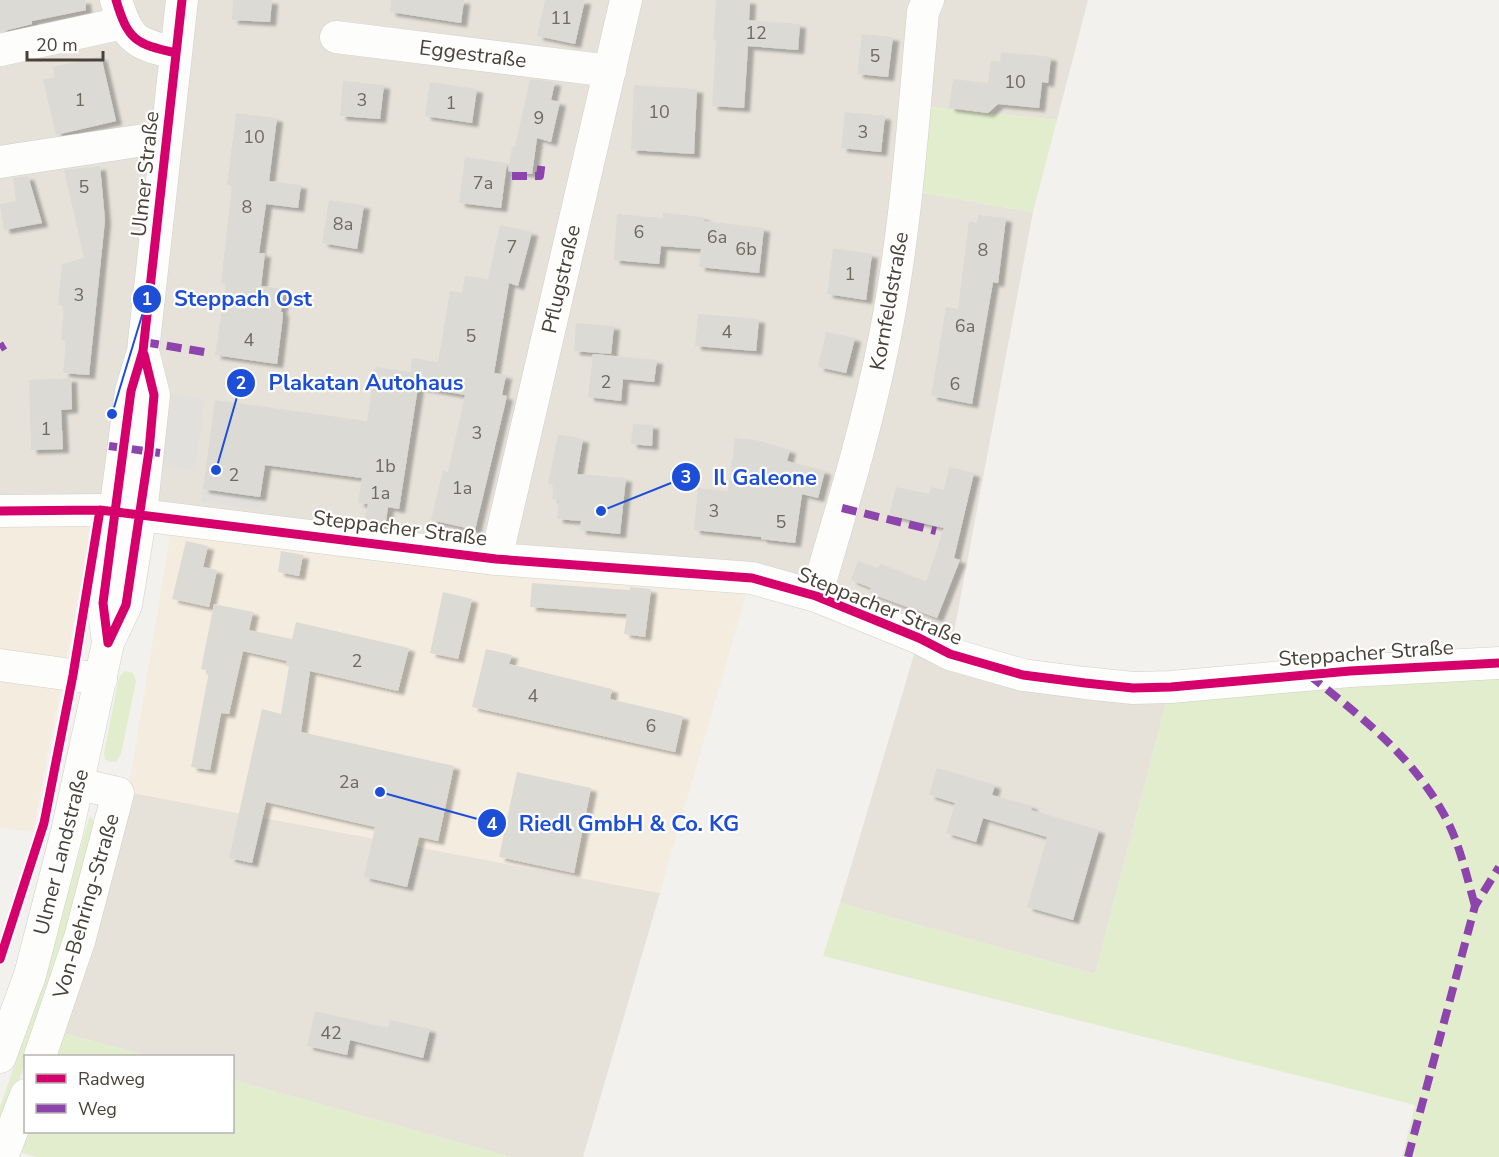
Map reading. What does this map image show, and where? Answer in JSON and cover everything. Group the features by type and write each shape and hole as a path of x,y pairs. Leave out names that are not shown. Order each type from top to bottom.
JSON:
{"street":[{"name":"Ulmer Straße","path":"108,643 126,605 128,513 154,395 143,351 182,0"},
{"name":"Pflugstraße","path":"496,559 626,0"},
{"name":"Kornfeldstraße","path":"816,596 860,447 884,341 900,242 923,12 928,0"},
{"path":"0,50 120,12 127,31 143,44 176,53"},
{"name":"Eggestraße","path":"336,37 610,72"},
{"path":"0,162 144,140 166,142"},
{"name":"Steppacher Straße","path":"0,511 99,510 496,559 752,578 816,596 919,638 950,654 1023,675 1133,688 1183,686 1350,671 1499,663"},
{"name":"Ulmer Landstraße","path":"0,1057 30,975 79,784 108,643"},
{"path":"0,665 101,679"},
{"name":"Von-Behring-Straße","path":"40,1055 80,938 118,793 79,784"},
{"path":"2,1157 24,1100"}],"shaded area":[{"path":"0,0 1088,0 1057,120 930,107 923,193 1033,212 951,648 1167,699 1095,974 840,903 916,648 767,594 83,517 0,519"},
{"path":"172,394 205,399 195,471 162,466"},
{"path":"203,489 260,497 259,510 201,502"},
{"path":"83,517 92,527 33,832 0,828 0,519"},
{"path":"171,529 747,591 660,893 128,792"},
{"path":"128,792 660,893 583,1157 511,1157 234,1080 234,1055 144,1055 59,1032"}],"green space":[{"path":"929,107 1057,120 1033,212 923,193"},
{"path":"125,671 133,673 136,681 121,754 116,762 110,762 105,759 104,753 119,677"},
{"path":"1499,671 1499,1157 1402,1157 1415,1105 823,956 840,903 1095,974 1167,699"},
{"path":"92,817 94,824 70,922 26,1055 24,1055 24,1067 0,1132 0,1107 46,975 89,818"},
{"path":"59,1032 144,1055 49,1055"},
{"path":"234,1080 511,1157 36,1157 13,1150 25,1133 234,1133"}],"building":[{"path":"0,0 85,0 86,10 32,21 32,24 0,32"},
{"path":"233,0 272,0 270,22 232,20"},
{"path":"391,0 464,0 461,23 390,12"},
{"path":"545,0 585,0 575,44 537,36"},
{"path":"716,0 750,0 749,20 800,24 798,50 748,46 744,108 712,106"},
{"path":"862,34 893,37 888,77 857,74"},
{"path":"1001,52 1051,57 1048,83 1042,82 1039,108 998,104 988,113 949,108 953,79 988,83 991,61 1000,62"},
{"path":"101,56 116,121 56,135 43,80 55,77 53,67"},
{"path":"530,79 555,82 551,100 560,102 551,142 537,138 532,174 508,171"},
{"path":"343,81 384,85 380,119 340,116"},
{"path":"430,82 477,89 472,123 425,116"},
{"path":"634,85 697,89 694,154 631,150"},
{"path":"845,112 885,116 881,152 841,148"},
{"path":"236,113 277,118 269,181 301,185 298,208 266,204 259,253 265,253 261,286 284,289 277,364 215,355 226,284 221,283 232,186 227,185"},
{"path":"465,157 507,163 501,208 459,203"},
{"path":"100,166 105,220 89,375 63,373 66,341 61,340 64,306 58,305 62,264 84,258 64,170"},
{"path":"28,176 42,223 4,230 0,204 16,201 13,178"},
{"path":"329,200 364,205 357,249 322,243"},
{"path":"663,213 704,217 704,221 764,228 759,273 699,267 701,249 661,246 659,264 614,260 617,214 663,218"},
{"path":"978,215 1006,218 998,283 993,282 972,404 931,396 946,307 958,309 969,221 977,223"},
{"path":"500,225 532,232 518,286 509,283 494,373 506,375 502,395 507,396 475,530 431,520 443,470 448,472 465,395 418,387 399,509 388,507 385,527 364,524 368,504 358,503 362,478 265,465 260,497 203,489 215,400 367,421 375,367 410,372 412,358 438,362 450,291 462,293 465,276 488,279"},
{"path":"833,248 872,254 866,300 827,294"},
{"path":"698,314 759,319 756,351 695,346"},
{"path":"576,323 614,326 611,354 574,351"},
{"path":"826,332 855,338 846,373 818,367"},
{"path":"593,354 657,360 654,382 623,379 621,401 588,397"},
{"path":"71,378 72,409 61,410 63,449 31,450 29,380"},
{"path":"633,424 653,425 652,446 631,444"},
{"path":"558,434 583,439 577,474 626,478 620,534 580,530 581,521 557,519 559,500 552,499 554,484 548,484"},
{"path":"735,438 756,440 790,450 787,461 825,471 818,498 802,494 795,543 694,530 698,488 728,491"},
{"path":"949,467 974,473 954,558 960,560 937,618 869,593 871,588 851,580 858,561 878,569 880,564 926,582 944,528 889,515 896,487 929,494 931,487 944,490"},
{"path":"186,541 208,546 203,567 217,570 209,607 172,599"},
{"path":"281,551 303,555 299,576 278,572"},
{"path":"532,583 630,590 630,587 651,589 645,637 624,634 627,614 530,607"},
{"path":"443,592 472,599 458,659 430,653"},
{"path":"214,604 253,612 249,630 292,639 296,622 409,648 398,691 310,671 301,732 454,766 438,841 419,837 407,887 364,877 375,827 266,802 252,863 229,858 262,709 281,714 289,666 286,666 287,661 243,651 229,714 221,713 210,770 191,767 209,671 201,669"},
{"path":"486,649 512,655 509,664 612,689 610,699 683,716 675,752 472,707"},
{"path":"937,768 995,785 992,795 1032,806 1031,810 1099,830 1073,920 1027,907 1047,837 983,818 976,842 946,833 955,803 929,795"},
{"path":"517,772 591,788 574,873 499,857"},
{"path":"315,1011 388,1028 390,1020 430,1029 423,1058 350,1040 347,1055 307,1046"}],"marked path":[{"path":"512,176 540,176 542,160"},
{"path":"144,342 210,353"},
{"path":"0,348 5,345"},
{"path":"109,446 160,453"},
{"path":"842,508 936,531"},
{"path":"1309,675 1399,753 1429,790 1453,834 1462,857 1475,906"},
{"path":"1408,1157 1475,906 1499,867"}],"cycle path":[{"path":"116,0 125,24 135,38 151,47 176,53"},
{"path":"108,643 103,603 131,391 143,351 182,0"},
{"path":"108,643 126,605 149,451 154,395 144,354"},
{"path":"0,511 100,510 496,559 752,578 816,596 919,638 950,654 1023,675 1133,688 1171,687 1350,671 1499,663"},
{"path":"0,959 44,823 73,675 100,510"}],"place":[{"name":"Steppach Ost","path":"112,414"},
{"name":"Plakatan Autohaus","path":"216,470"},
{"name":"Il Galeone","path":"601,511"},
{"name":"Riedl GmbH & Co. KG","path":"380,792"}]}
